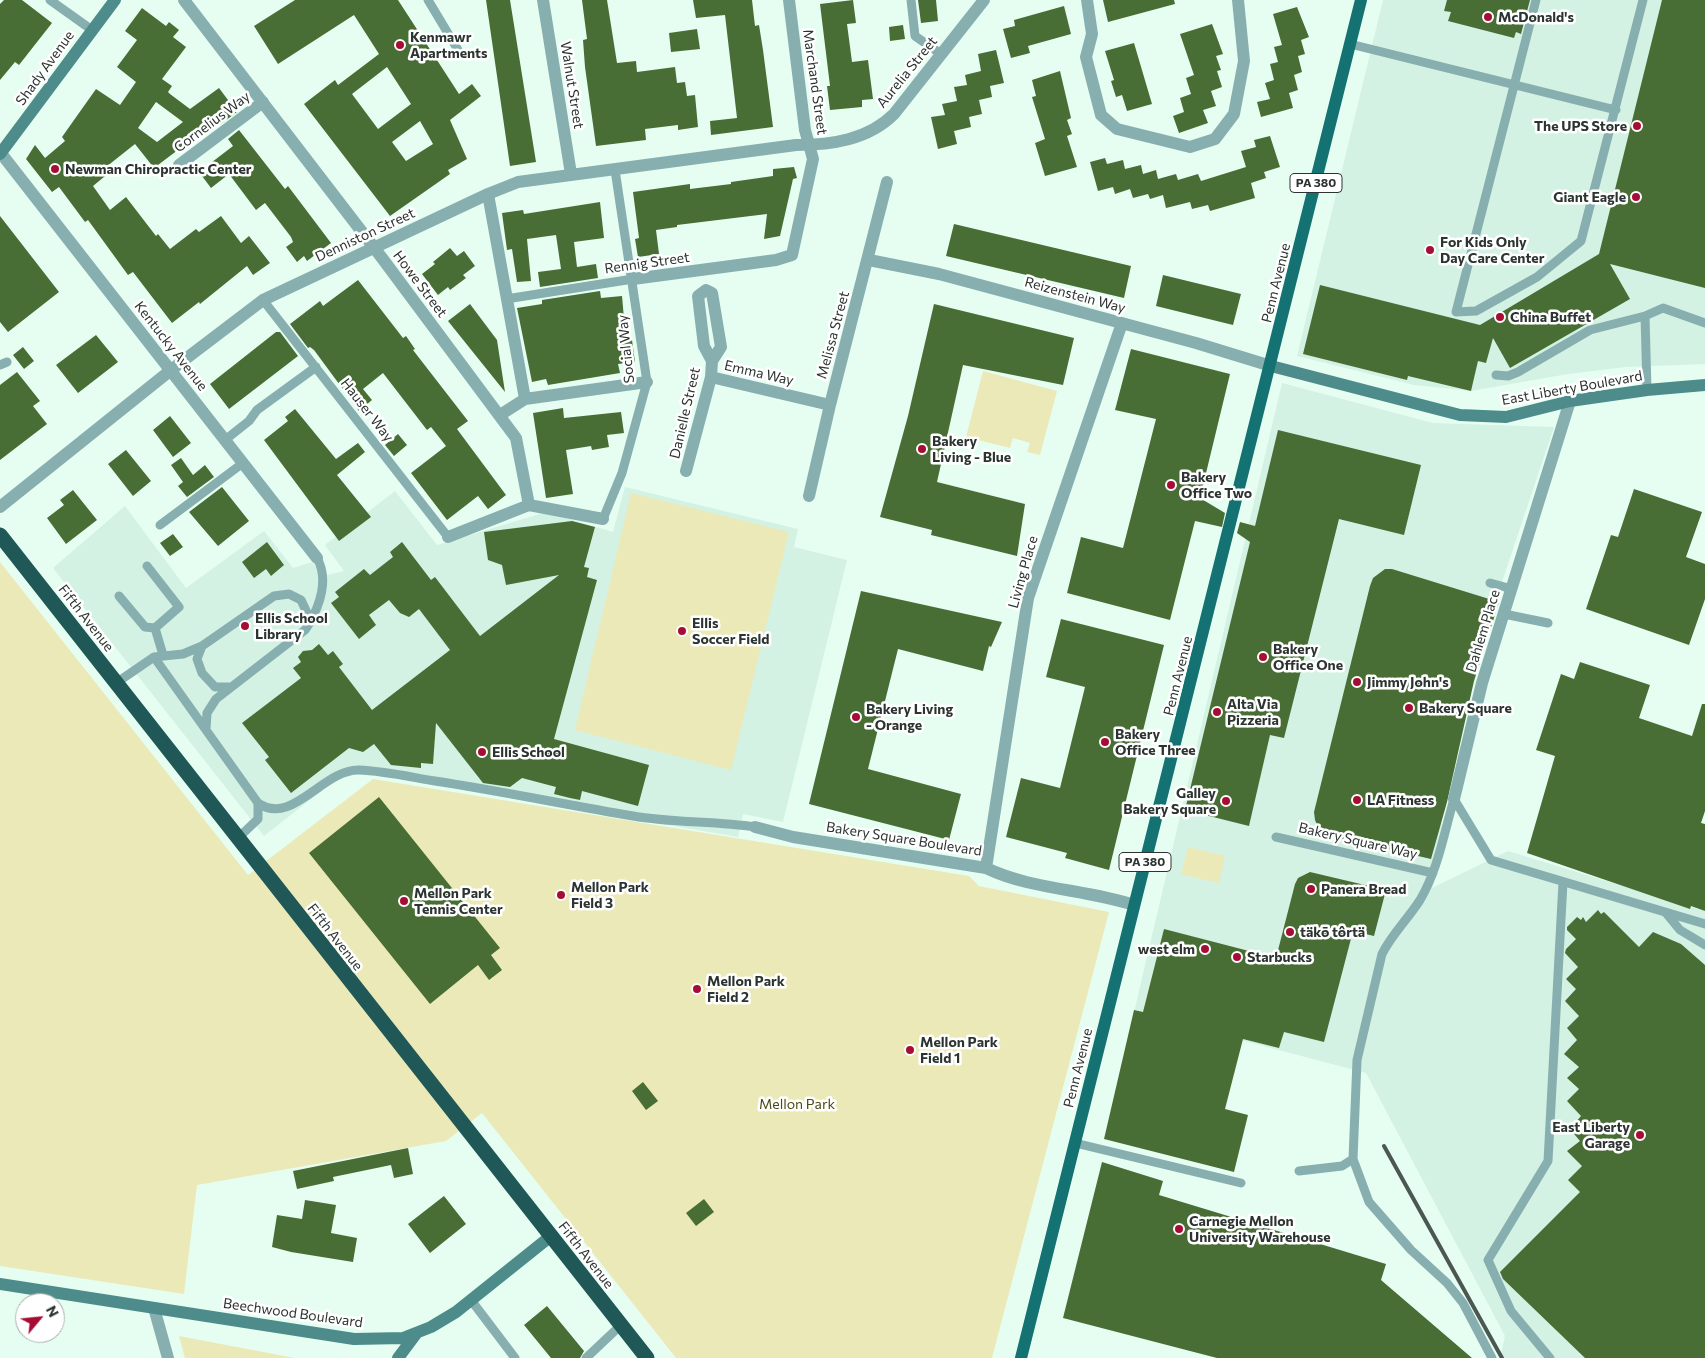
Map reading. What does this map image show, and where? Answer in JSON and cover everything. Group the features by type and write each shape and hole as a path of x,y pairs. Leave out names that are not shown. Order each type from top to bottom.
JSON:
{"highway":[{"name":"Fifth Avenue","path":"0,534 647,1358"}],"main road":[{"name":"Shady Avenue","path":"0,153 114,0"},
{"name":"Penn Avenue","path":"1021,1358 1134,906 1172,764 1361,0"},
{"name":"East Liberty Boulevard","path":"1271,366 1460,415 1506,417 1570,401 1647,390 1705,385"},
{"name":"Beechwood Boulevard","path":"0,1284 354,1339 387,1340 416,1334 445,1320 551,1236"},
{"path":"398,1358 416,1334"}],"street":[{"name":"Howe Street","path":"184,0 374,248 516,438 530,504"},
{"name":"Walnut Street","path":"543,0 571,174"},
{"name":"Marchand Street","path":"789,0 804,130 813,159 792,255"},
{"name":"Aurelia Street","path":"809,145 867,134 884,124 904,102 984,0"},
{"path":"1087,0 1092,34 1086,57 1101,115 1116,129 1190,146 1216,139 1234,114 1244,61 1238,0"},
{"name":"Cornelius Way","path":"179,165 263,102"},
{"name":"Denniston Street","path":"0,507 171,370 263,300 488,194 518,182 809,145"},
{"name":"Kentucky Avenue","path":"0,153 317,558"},
{"name":"Melissa Street","path":"809,496 830,405 869,260 887,182"},
{"path":"488,194 525,399"},
{"name":"Rennig Street","path":"633,280 776,260 792,255"},
{"name":"Reizenstein Way","path":"869,260 938,274 1122,323 1271,366"},
{"name":"Living Place","path":"986,868 1028,598 1122,323"},
{"name":"Danielle Street","path":"686,471 711,377 712,361"},
{"name":"Emma Way","path":"711,377 830,405"},
{"path":"500,415 525,399 647,382"},
{"name":"Dahlem Place","path":"1454,799 1482,683 1570,401"},
{"path":"448,537 530,504 603,519"},
{"name":"Bakery Square Boulevard","path":"755,826 793,837 986,868 1003,876 1109,897 1134,906"},
{"path":"154,1308 168,1358"}],"lane":[{"path":"50,0 92,30"},
{"path":"428,0 461,55"},
{"path":"911,0 915,36 941,54"},
{"path":"1536,0 1456,312 1476,311 1537,277 1581,241 1643,0"},
{"path":"1350,44 1616,110"},
{"name":"Social Way","path":"603,519 622,473 647,382 615,170"},
{"name":"Rennig Street","path":"506,299 633,280"},
{"name":"Hauser Way","path":"263,300 448,537"},
{"path":"1496,375 1508,376 1518,372 1590,330 1645,316 1663,308 1705,323"},
{"path":"1645,316 1647,390"},
{"path":"225,440 249,421 257,410 316,367"},
{"path":"160,525 243,463"},
{"path":"206,730 205,722 209,708 232,687 298,636 309,624 316,611 323,582 322,570 317,558"},
{"path":"119,596 146,627 156,628 179,606 147,566"},
{"path":"1490,583 1512,589"},
{"path":"116,683 158,656 183,654 202,646 266,600 283,594 296,597 305,605 309,624"},
{"path":"1504,614 1548,623"},
{"path":"156,628 158,656 206,730 258,803 272,810 291,806 335,776 358,770 476,787 636,816 755,826"},
{"path":"202,646 197,658 202,673 215,687 232,687"},
{"path":"1454,799 1492,860 1705,924"},
{"name":"Dahlem Place","path":"1353,1160 1357,1060 1382,954 1390,938 1419,901 1434,873 1454,799"},
{"path":"238,838 258,819 258,803"},
{"name":"Bakery Square Way","path":"1276,836 1434,873"},
{"path":"1550,1358 1511,1311 1488,1260 1548,1161 1563,882"},
{"path":"1666,912 1680,930 1705,945"},
{"path":"1075,1143 1241,1183"},
{"path":"1299,1171 1342,1166 1353,1160 1369,1202 1411,1250 1447,1284 1463,1303 1492,1358"},
{"path":"472,1300 515,1358"},
{"path":"586,1358 621,1325"}],"shaded area":[{"path":"1383,0 1705,0 1705,364 1626,367 1568,374 1471,391 1414,385 1297,356"},
{"path":"1282,383 1433,423 1554,427 1503,579 1436,809 1446,836 1432,888 1508,851 1705,911 1705,1358 1500,1358 1505,1336 1366,1073 1134,1012"},
{"path":"625,487 798,529 794,547 847,560 783,822 743,814 738,837 348,770 264,836 53,568 125,506 186,588 264,531 293,568 312,562 323,576 344,571 325,545 395,491 437,545 546,512 613,532"}],"green space":[{"path":"983,371 1057,391 1040,455 1027,452 1030,443 1013,438 1010,448 966,437"},
{"name":"Ellis Soccer Field","path":"631,493 789,532 731,770 575,730"},
{"name":"Mellon Park","path":"0,562 248,875 373,779 969,876 979,886 1109,912 992,1358 676,1358 482,1113 446,1141 197,1185 184,1294 0,1266"},
{"path":"1188,847 1225,856 1219,883 1181,874"},
{"path":"179,1336 295,1358 185,1358"}],"building":[{"path":"4,0 22,0 52,23 19,65 15,62 0,80 0,4"},
{"path":"295,0 398,0 459,94 472,84 481,96 450,120 467,159 448,170 450,174 390,216 304,104 335,80 338,85 379,54 354,15 278,64 254,26","holes":["387,67 411,104 378,129 352,94","420,121 433,144 406,161 392,142"]},
{"path":"486,0 510,0 536,162 510,166"},
{"path":"582,0 607,0 617,63 636,61 637,72 675,67 677,83 685,82 687,96 695,95 698,127 678,130 678,125 645,129 646,140 596,146 585,67 583,40 587,39"},
{"path":"693,0 752,0 755,26 759,25 773,127 711,135 710,121 737,118 725,15 696,18"},
{"path":"853,0 856,23 847,24 852,62 868,60 873,99 862,100 862,107 830,110 827,86 830,86 820,4"},
{"path":"918,0 936,0 938,21 921,23"},
{"path":"1103,0 1174,0 1175,4 1108,22"},
{"name":"McDonald's","path":"1447,0 1530,0 1521,34 1516,32 1514,38 1448,21 1451,12 1444,11"},
{"path":"1662,0 1705,0 1705,288 1610,264 1630,299 1510,368 1493,338 1486,363 1478,361 1471,391 1408,376 1407,380 1303,354 1320,285 1480,325 1599,254"},
{"path":"1064,6 1071,34 1028,46 1030,53 1011,58 1003,29 1015,26 1014,20"},
{"path":"1297,7 1309,37 1301,40 1305,54 1298,56 1302,72 1294,75 1298,90 1289,93 1293,108 1261,117 1257,102 1270,99 1265,83 1274,80 1270,64 1278,62 1274,47 1282,45 1273,14"},
{"path":"142,8 166,26 169,22 179,30 173,37 186,47 162,79 172,86 168,92 190,109 219,88 237,112 218,126 215,122 154,168 135,144 106,167 110,172 93,186 110,210 126,197 156,236 158,234 170,249 196,229 199,232 221,216 241,243 249,236 270,263 253,275 247,266 200,304 199,302 172,323 133,272 128,275 88,220 85,222 59,187 52,192 26,159 35,145 45,158 65,141 62,137 96,89 120,105 136,82 117,67 137,40 125,31","holes":["156,102 183,122 157,142 138,128"]},
{"path":"1212,24 1223,54 1216,56 1221,70 1217,71 1222,87 1211,91 1216,106 1203,110 1208,123 1179,133 1173,116 1184,112 1180,98 1191,94 1186,78 1194,75 1180,34"},
{"path":"903,25 905,39 890,41 889,27"},
{"path":"697,29 700,49 671,52 669,33"},
{"path":"1134,43 1152,104 1127,111 1122,95 1116,97 1111,81 1114,80 1105,51"},
{"path":"996,50 1004,83 990,86 992,97 979,100 982,114 969,117 971,127 954,131 957,144 938,149 931,117 945,115 942,104 957,101 954,87 967,85 965,75 981,71 978,54"},
{"path":"1060,71 1071,118 1067,120 1072,134 1067,136 1077,167 1045,176 1035,143 1045,139 1032,97 1036,96 1032,80"},
{"path":"239,130 285,189 288,186 331,243 307,261 304,256 297,262 286,247 293,242 291,237 265,203 256,210 229,174 211,188 199,172 233,146 228,139"},
{"path":"1270,136 1280,167 1264,172 1266,178 1251,183 1255,198 1210,211 1208,205 1192,209 1190,202 1166,208 1163,195 1150,199 1148,194 1133,198 1130,189 1115,194 1113,187 1098,191 1090,162 1105,158 1107,164 1123,160 1125,169 1141,165 1143,174 1156,170 1158,179 1176,174 1178,180 1198,174 1201,181 1246,167 1241,151 1256,147 1254,140"},
{"path":"794,167 797,178 793,179 780,236 764,239 767,214 677,225 677,227 656,230 659,254 638,257 635,239 639,238 633,192 690,184 690,189 731,184 731,182 773,176 773,169"},
{"path":"600,202 604,238 574,242 577,267 596,264 598,278 540,287 538,272 561,269 556,235 527,239 531,281 517,282 512,249 507,250 502,213 523,210 524,214"},
{"path":"0,216 59,292 8,332 0,322"},
{"path":"954,224 1131,266 1124,298 946,256"},
{"path":"450,248 457,256 464,251 475,266 463,275 466,278 450,290 448,287 438,295 422,274 435,264 433,262"},
{"path":"1163,275 1241,294 1233,325 1156,306"},
{"path":"358,280 403,338 406,336 415,349 413,350 468,421 457,429 506,495 488,509 478,496 447,520 411,473 446,446 431,427 427,430 383,373 363,389 372,400 359,411 314,350 310,347 308,348 290,324 320,301 323,306"},
{"path":"600,291 601,298 622,296 626,341 632,340 635,362 618,364 620,373 548,385 546,379 532,382 517,308 542,304 542,300"},
{"path":"470,304 497,340 505,392 448,321"},
{"name":"Bakery Living - Blue","path":"934,304 1074,338 1063,385 963,365 937,482 1025,504 1017,556 931,535 932,530 880,517 908,416"},
{"path":"276,332 280,332 298,356 229,409 210,384"},
{"path":"96,335 118,362 78,393 56,365"},
{"path":"23,347 34,361 24,369 13,355"},
{"name":"Bakery Office Two","path":"1131,349 1230,374 1200,498 1225,513 1222,527 1195,521 1170,620 1067,593 1081,537 1123,548 1156,419 1115,410"},
{"path":"17,372 40,401 33,406 47,424 0,460 0,385"},
{"path":"563,408 564,418 621,412 624,433 607,435 609,447 592,450 591,446 566,450 573,494 546,498 533,413"},
{"path":"295,409 336,459 358,443 365,452 337,475 371,517 339,541 264,440 288,421 285,417"},
{"path":"170,416 191,443 173,457 153,430"},
{"name":"Bakery Office One","path":"1278,430 1421,465 1404,535 1339,519 1284,738 1270,735 1249,826 1185,810 1250,542 1237,533 1240,522 1255,526"},
{"path":"398,434 407,445 394,456 385,445"},
{"path":"126,450 151,481 133,496 108,464"},
{"path":"181,458 193,475 205,465 214,477 187,497 178,486 183,482 171,465"},
{"path":"222,487 249,521 218,546 189,512"},
{"path":"1634,489 1702,512 1686,557 1705,564 1705,599 1689,645 1586,609 1611,535 1618,537"},
{"path":"73,490 97,520 66,544 47,518 64,505 60,500"},
{"name":"Ellis School","path":"572,521 595,527 584,567 589,568 587,577 597,580 554,739 649,765 638,806 582,791 580,800 570,798 554,794 556,787 522,778 510,787 483,783 436,723 433,764 421,763 421,768 391,765 374,744 363,752 349,748 291,793 265,760 269,757 242,723 301,678 293,668 301,662 298,657 303,651 312,650 319,644 328,655 333,651 343,664 339,667 372,710 450,650 419,609 409,617 400,613 389,600 369,615 376,625 359,639 331,603 339,597 335,592 364,569 370,575 393,557 390,552 402,542 431,580 435,577 480,636 559,575 506,585 502,565 488,560 484,532"},
{"path":"173,534 183,547 170,556 160,543"},
{"path":"267,542 284,565 271,576 266,569 254,578 242,562"},
{"name":"Bakery Square","path":"1385,569 1392,569 1499,602 1474,681 1447,802 1431,859 1331,836 1318,827 1315,820 1314,812 1370,586 1373,578"},
{"name":"Bakery Living - Orange","path":"861,591 1002,622 991,647 989,646 983,671 898,649 868,769 961,794 949,840 809,804"},
{"name":"Bakery Office Three","path":"1061,619 1164,645 1109,870 1065,858 1067,853 1006,837 1021,778 1060,788 1085,687 1046,677"},
{"path":"1580,662 1650,685 1639,718 1692,736 1702,704 1705,704 1705,811 1701,823 1705,824 1705,911 1691,906 1690,909 1527,853 1555,756 1536,750 1561,674 1574,679"},
{"name":"Mellon Park Tennis Center","path":"379,797 500,948 491,955 502,970 489,980 478,965 430,1004 309,853"},
{"path":"1310,872 1386,890 1374,936 1353,931 1324,1042 1284,1032 1279,1048 1243,1039 1225,1109 1248,1115 1234,1172 1104,1139 1134,1010 1143,1012 1164,929 1276,958 1295,884 1298,878"},
{"name":"East Liberty Garage","path":"1598,910 1601,914 1604,912 1639,947 1653,932 1681,944 1705,965 1705,1358 1585,1358 1503,1279 1500,1272 1580,1192 1568,1180 1582,1166 1567,1151 1580,1141 1570,1129 1581,1116 1567,1101 1579,1089 1567,1078 1579,1067 1564,1054 1577,1040 1567,1028 1579,1016 1565,1001 1576,989 1566,979 1578,967 1565,953 1566,949 1576,939 1567,930 1567,927 1577,917 1581,920 1583,917 1586,922"},
{"path":"643,1082 658,1101 646,1110 632,1091"},
{"path":"408,1148 413,1174 394,1178 391,1165 333,1177 334,1181 297,1189 293,1171"},
{"name":"Carnegie Mellon University Warehouse","path":"1102,1162 1163,1181 1159,1195 1386,1264 1381,1280 1472,1358 1217,1358 1063,1318"},
{"path":"444,1196 466,1224 430,1253 408,1224"},
{"path":"704,1199 714,1212 696,1226 686,1213"},
{"path":"305,1200 336,1205 331,1233 357,1238 353,1262 272,1247 277,1215 302,1219"},
{"path":"547,1306 584,1351 580,1358 551,1358 524,1325"}],"railway":[{"path":"1384,1146 1502,1358"}],"place":[{"name":"McDonald's","path":"1488,17"},
{"name":"Kenmawr Apartments","path":"400,45"},
{"name":"The UPS Store","path":"1637,126"},
{"name":"Newman Chiropractic Center","path":"55,169"},
{"name":"Giant Eagle","path":"1636,197"},
{"name":"For Kids Only Day Care Center","path":"1430,250"},
{"name":"China Buffet","path":"1500,317"},
{"name":"Bakery Living - Blue","path":"922,449"},
{"name":"Bakery Office Two","path":"1171,485"},
{"name":"Ellis School Library","path":"245,626"},
{"name":"Ellis Soccer Field","path":"682,631"},
{"name":"Bakery Office One","path":"1263,657"},
{"name":"Jimmy John's","path":"1357,682"},
{"name":"Bakery Square","path":"1409,708"},
{"name":"Alta Via Pizzeria","path":"1217,712"},
{"name":"Bakery Living - Orange","path":"856,717"},
{"name":"Bakery Office Three","path":"1105,742"},
{"name":"Ellis School","path":"482,752"},
{"name":"LA Fitness","path":"1357,800"},
{"name":"Galley Bakery Square","path":"1226,801"},
{"name":"Panera Bread","path":"1311,889"},
{"name":"Mellon Park Field 3","path":"561,895"},
{"name":"Mellon Park Tennis Center","path":"404,901"},
{"name":"täkō tôrtä","path":"1290,932"},
{"name":"west elm","path":"1205,949"},
{"name":"Starbucks","path":"1237,957"},
{"name":"Mellon Park Field 2","path":"697,989"},
{"name":"Mellon Park Field 1","path":"910,1050"},
{"name":"East Liberty Garage","path":"1640,1135"},
{"name":"Carnegie Mellon University Warehouse","path":"1179,1229"}]}
